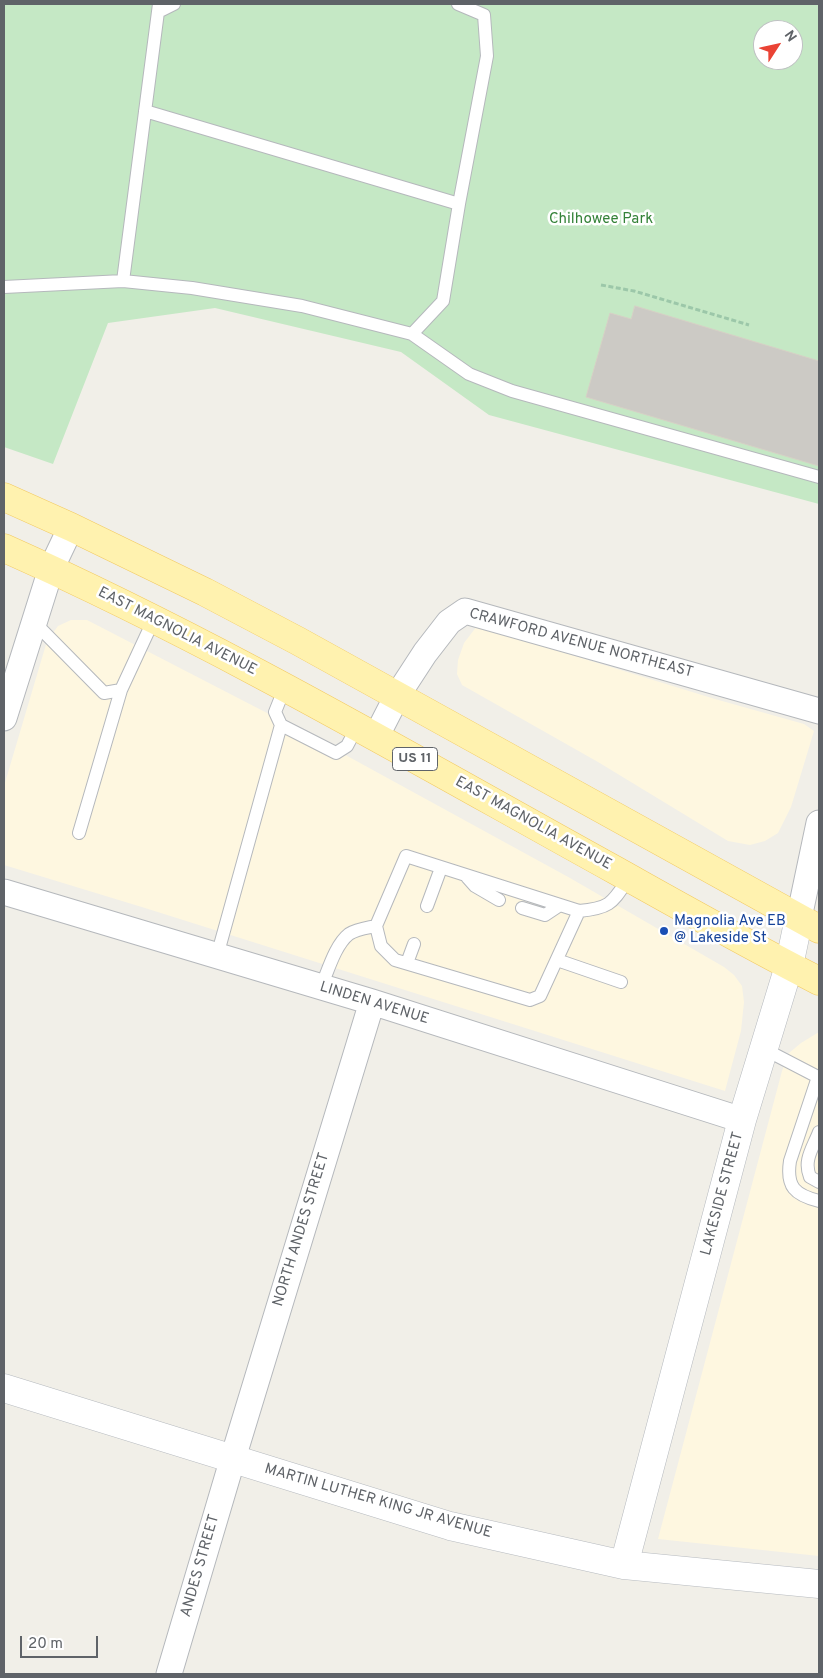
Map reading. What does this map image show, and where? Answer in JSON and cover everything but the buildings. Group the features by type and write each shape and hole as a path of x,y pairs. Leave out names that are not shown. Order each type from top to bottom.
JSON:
{"main road":[{"path":"4,497 71,527 205,592 298,640 809,924"},
{"name":"EAST MAGNOLIA AVENUE","path":"4,548 154,619 285,687 819,982"},
{"name":"LAKESIDE STREET","path":"624,1565 742,1120 789,966 809,924"},
{"name":"MARTIN LUTHER KING JR AVENUE","path":"4,1388 450,1526 624,1565 819,1584"}],"street":[{"path":"4,718 51,569 71,527"},
{"name":"CRAWFORD AVENUE NORTHEAST","path":"366,732 397,696 440,632 449,622 464,611 819,710"},
{"name":"LAKESIDE STREET","path":"809,924 819,823"},
{"name":"LINDEN AVENUE","path":"4,892 372,1002 742,1120"},
{"name":"NORTH ANDES STREET","path":"233,1458 372,1002"},
{"name":"ANDES STREET","path":"169,1674 233,1458"}],"lane":[{"path":"123,280 158,8 174,4"},
{"path":"412,334 443,301 459,204 488,56 484,15 458,4"},
{"path":"145,111 459,204"},
{"path":"4,287 123,280 192,288 302,306 412,334 469,374 512,391 819,477"},
{"path":"79,833 121,690 154,619"},
{"path":"34,622 104,693 121,690"},
{"path":"285,687 275,712 281,725 336,753 366,732"},
{"path":"217,956 281,725"},
{"path":"579,910 540,996 530,1000 395,960 381,946 376,926 406,856 579,910 597,909 612,902 629,878"},
{"path":"427,906 441,868"},
{"path":"465,875 475,886 499,900"},
{"path":"522,908 545,915 560,905"},
{"path":"321,987 336,951 349,934 376,926"},
{"path":"407,963 414,944"},
{"path":"557,960 622,982"},
{"path":"764,1049 819,1077 790,1161 788,1174 795,1190 805,1198 819,1201"},
{"path":"819,1132 808,1160 807,1169 810,1177 819,1182"}],"path":[{"path":"601,285 643,294 749,325"}],"shaded area":[{"path":"71,620 87,620 298,729 570,878 724,967 734,975 742,986 744,1002 741,1031 725,1091 4,865 4,786 47,641 58,626"},
{"path":"477,626 715,699 804,724 814,731 791,807 778,833 765,841 750,845 728,841 598,762 462,685 457,674 458,660 464,643"},
{"path":"819,1032 819,1556 658,1539 782,1071 789,1053"}],"green space":[{"name":"Chilhowee Park","path":"4,4 819,4 819,504 489,415 401,352 215,308 108,323 53,464 4,447"}],"place":[{"name":"Magnolia Ave EB @ Lakeside St","path":"664,931"}]}
